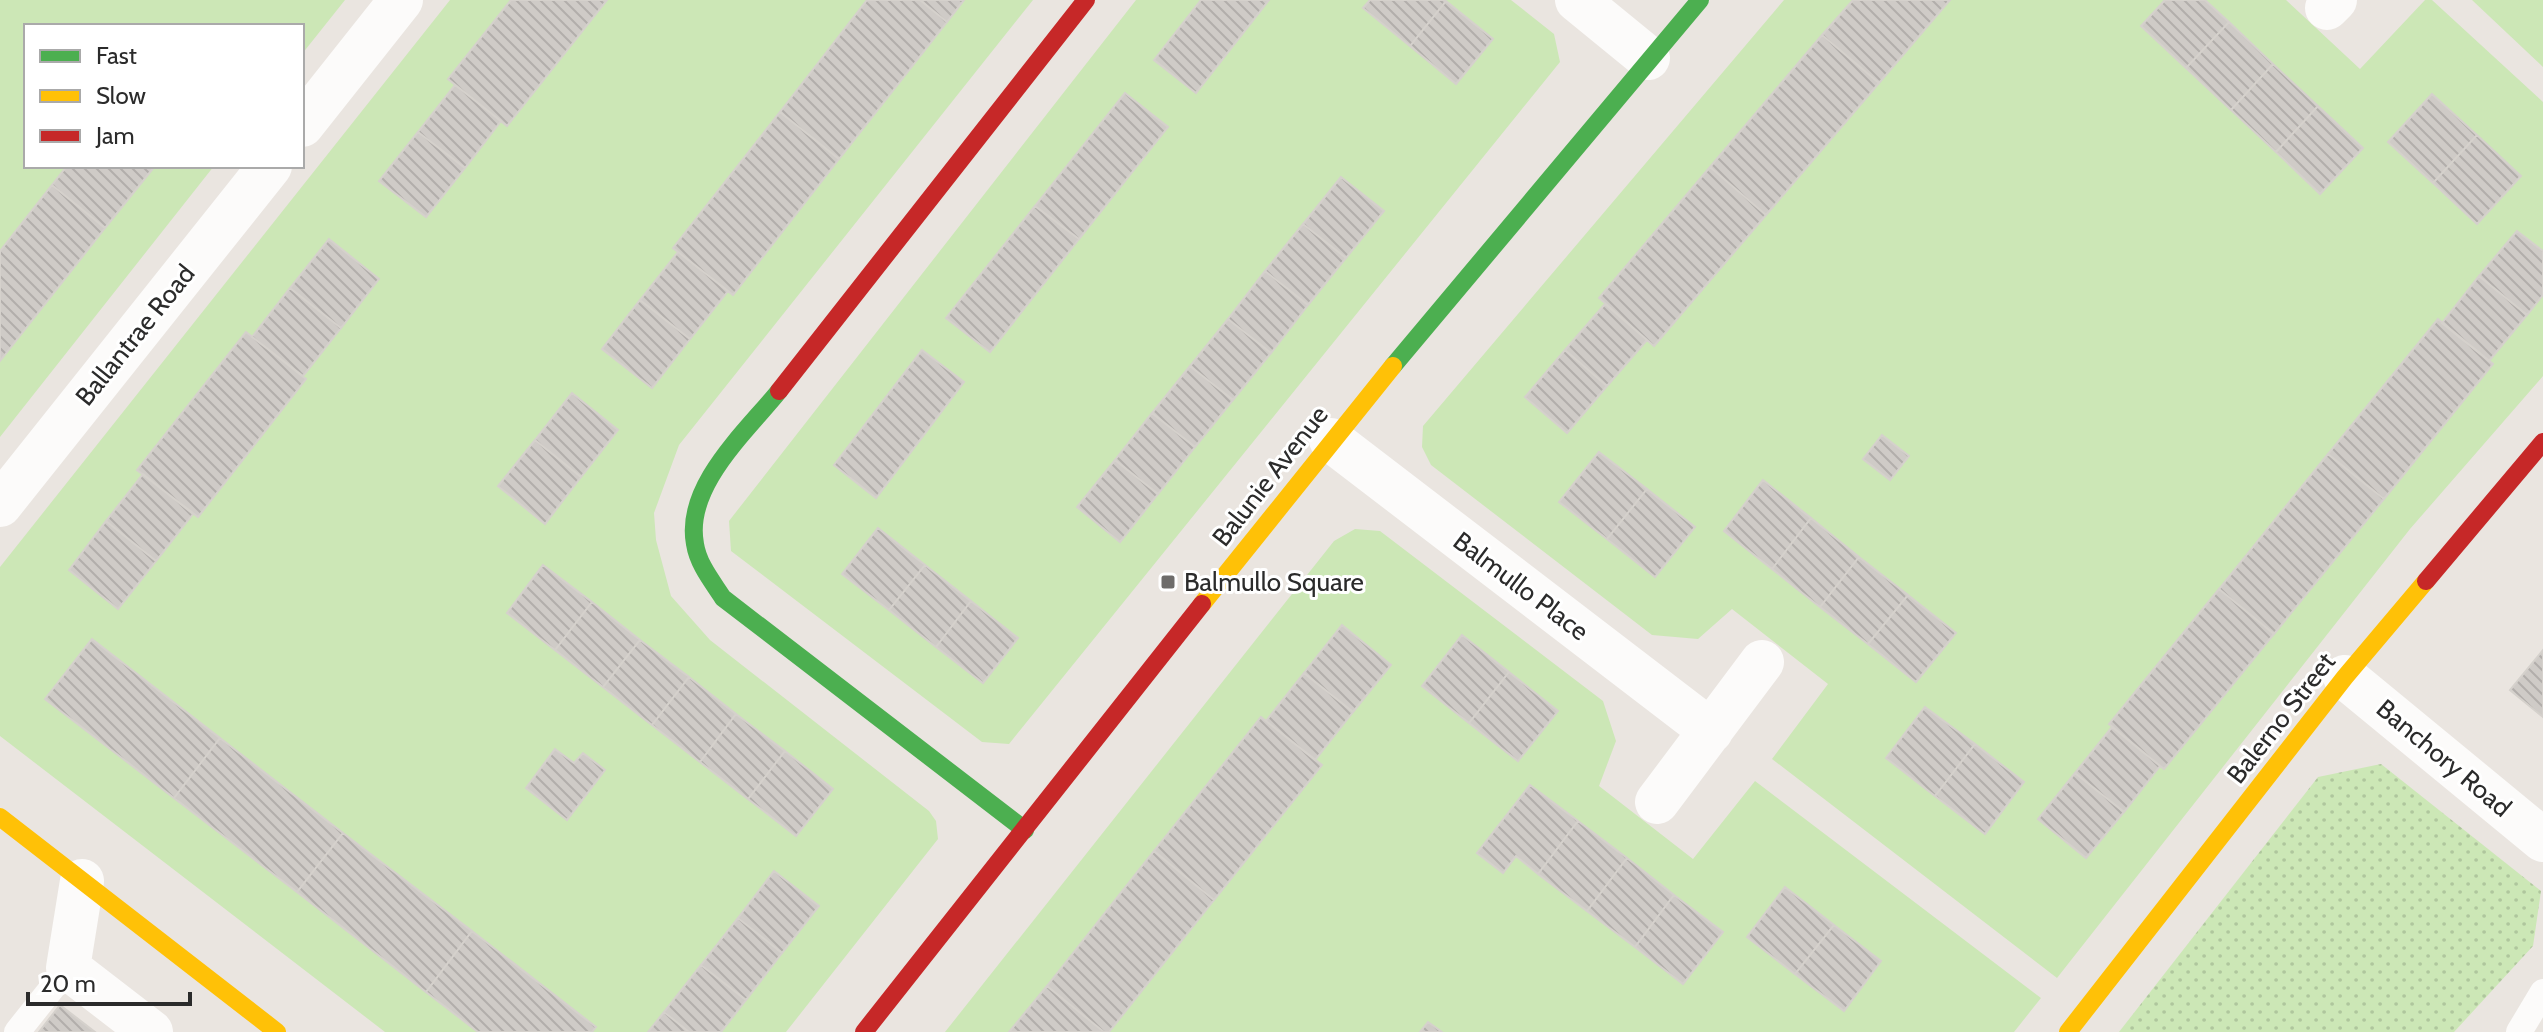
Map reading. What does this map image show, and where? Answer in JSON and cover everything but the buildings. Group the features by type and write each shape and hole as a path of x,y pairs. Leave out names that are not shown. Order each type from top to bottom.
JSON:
{"street":[{"path":"304,122 401,0"},
{"path":"1025,830 723,598 697,560 693,516 710,478 1086,0"},
{"path":"1577,0 1648,58"},
{"name":"Balunie Avenue","path":"864,1032 1331,440 1648,58 1700,0"},
{"name":"Ballantrae Road","path":"0,505 268,168"},
{"name":"Balmullo Place","path":"1331,440 1711,731"},
{"name":"Balerno Street","path":"2068,1032 2345,677 2543,442"},
{"path":"1657,802 1762,662"},
{"name":"Banchory Road","path":"2345,677 2543,840"},
{"path":"0,817 277,1032"},
{"path":"82,881 68,968 151,1032"}],"lane":[{"path":"17,1032 68,968"},
{"path":"2519,1032 2543,992"}],"green space":[{"path":"0,0 345,0 304,51 304,24 24,24 24,168 212,168 0,437"},
{"path":"450,0 1033,0 679,445 654,513 656,540 671,596 710,640 929,811 936,821 938,839 786,1032 385,1032 0,736 0,567"},
{"path":"1136,0 1511,0 1554,34 1560,62 1009,744 982,742 731,551 729,521"},
{"path":"1784,0 2286,0 2360,69 2425,0 2432,0 2543,102 2543,376 2410,529 2057,978 1772,759 1828,684 1732,609 1698,639 1652,635 1431,465 1422,447 1423,426"},
{"path":"2472,0 2543,0 2543,67"},
{"path":"1355,529 1380,531 1603,701 1616,741 1599,786 1693,859 1755,781 2041,998 2014,1032 945,1032 1334,541"},
{"path":"2381,764 2541,891 2533,946 2454,1032 2119,1032 2318,777"}],"traffic: fast":[{"path":"1393,366 1700,0"},
{"path":"779,391 721,461 699,501 694,522 695,544 706,572 723,598 1025,830"}],"traffic: slow":[{"path":"1202,604 1393,366"},
{"path":"2068,1032 2345,677 2426,581"},
{"path":"0,817 277,1032"}],"traffic: jam":[{"path":"779,391 1086,0"},
{"path":"2426,581 2543,442"},
{"path":"864,1032 1202,604"}],"place":[{"name":"Balmullo Square","path":"1168,582"}]}
